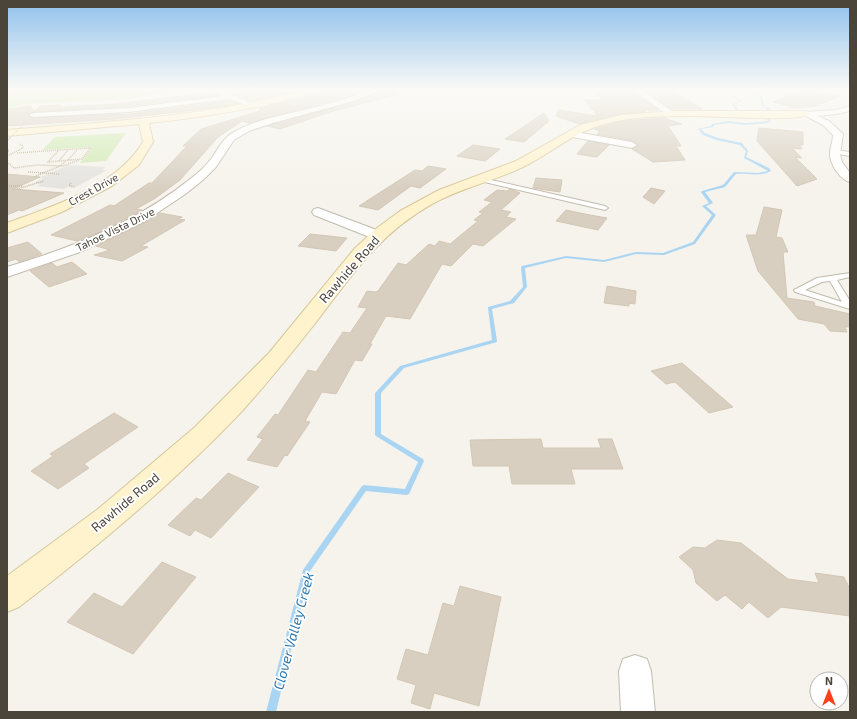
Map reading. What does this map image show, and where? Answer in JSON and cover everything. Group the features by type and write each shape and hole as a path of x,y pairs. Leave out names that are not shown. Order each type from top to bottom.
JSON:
{"street":[{"path":"7,138 140,123"},
{"name":"Crest Drive","path":"7,228 73,201 120,175 135,162 148,142 144,123"},
{"name":"Tahoe Vista Drive","path":"7,272 91,242 155,210 196,180 216,160 225,143 232,136 243,130 265,123"},
{"name":"Rawhide Road","path":"7,596 135,496 213,425 265,371 352,263 377,235 394,221 444,192 525,161 570,134 601,123"},
{"path":"825,123 838,134 839,139 835,152 837,162 846,170 850,179"},
{"path":"570,134 632,145"},
{"path":"318,212 377,235"},
{"path":"635,671 638,712"}],"lane":[{"path":"835,152 850,154"},
{"path":"478,179 605,208"},
{"path":"832,278 849,306 798,290 820,280 832,278 850,275"}],"path":[{"path":"7,138 24,124"},
{"path":"17,144 24,146 17,153"},
{"path":"7,156 17,153 91,148 82,159 77,162 59,166 37,165 14,168 7,162"},
{"path":"36,176 59,166 78,149"},
{"path":"59,150 48,162 79,160"},
{"path":"58,161 68,150"},
{"path":"28,172 60,174"},
{"path":"18,189 44,181"},
{"path":"7,186 28,186"}],"green space":[{"path":"126,133 106,161 80,163 93,147 42,150 55,137"}],"shaded area":[{"path":"69,165 106,167 102,170 107,170 76,187 69,186 64,189 36,186 41,184 34,183 44,178 38,178"}],"building":[{"path":"7,123 60,123 7,126"},
{"path":"222,123 240,123 218,137 180,180 154,199 136,209 142,210 102,231 77,241 51,235 110,205 114,206 149,183 152,183 187,146 183,146 201,129"},
{"path":"279,123 299,123 280,129 267,126"},
{"path":"530,123 547,123 524,142 505,139"},
{"path":"617,123 678,123 682,124 668,126 681,146 676,146 685,160 653,162 632,149 638,146 633,141 597,134 600,131 594,129"},
{"path":"759,128 803,132 803,145 799,145 802,149 792,148 802,158 795,157 817,179 797,186 757,141"},
{"path":"588,141 609,145 597,157 577,154"},
{"path":"473,145 500,149 485,161 457,156"},
{"path":"428,166 446,169 420,188 411,186 378,210 359,206 415,170 422,171"},
{"path":"7,174 40,177 13,189 64,193 22,211 19,210 7,215"},
{"path":"536,178 562,180 560,192 533,188"},
{"path":"651,188 665,191 654,204 643,197"},
{"path":"510,189 520,193 501,210 511,212 506,217 516,219 483,246 473,244 451,266 442,264 410,319 386,316 362,361 355,360 336,394 322,392 305,421 310,422 287,456 285,455 277,467 247,460 263,439 257,437 275,414 278,415 308,370 316,372 343,332 350,333 367,308 358,307 367,291 378,291 398,263 406,265 429,244 435,246 439,241 450,244 478,221 474,220 483,213 479,212 492,202 484,200 497,190 507,191"},
{"path":"764,207 782,210 776,237 782,238 788,252 783,252 787,298 814,302 815,306 850,314 850,327 845,327 847,332 830,331 824,324 798,319 758,271 746,235 756,235"},
{"path":"566,210 607,218 598,230 556,221"},
{"path":"160,213 182,217 178,219 185,220 141,246 148,247 122,261 94,255 110,250 96,246 146,222"},
{"path":"310,234 347,238 336,251 298,246"},
{"path":"28,242 42,254 19,262 16,259 7,262 7,248"},
{"path":"72,262 87,274 49,287 30,271 52,263 57,267"},
{"path":"607,286 636,291 635,304 629,303 629,306 604,303"},
{"path":"682,363 733,407 709,413 675,382 666,384 651,371"},
{"path":"114,413 138,427 84,464 89,468 58,489 31,471 53,456 50,454"},
{"path":"541,439 543,448 601,448 598,439 612,439 623,469 571,469 575,484 512,484 509,466 473,466 470,440"},
{"path":"228,473 259,487 211,538 195,530 190,536 168,525 196,498 201,500"},
{"path":"717,540 741,543 788,579 819,583 815,573 844,577 850,589 850,616 781,607 768,618 749,602 742,609 725,595 717,601 696,583 693,570 679,557 693,547 705,548"},
{"path":"162,562 196,577 133,654 67,622 94,593 122,607"},
{"path":"460,586 501,597 479,706 434,693 430,709 411,703 416,685 397,679 406,649 428,655 443,603 454,606"}],"waterway":[{"name":"Clover Valley Creek","path":"271,712 307,570 364,488 407,492 421,461 378,435 378,393 402,367 495,341 490,308 512,302 525,287 523,267 566,257 604,261 636,253 663,254 694,243 714,215 704,206 711,203 703,192 724,186 735,173 758,174 770,171 745,157 747,151 741,144 717,139 704,134 699,129 712,127 713,124 724,123"},
{"name":"Clover Valley Creek","path":"733,123 746,124 762,123"}]}
